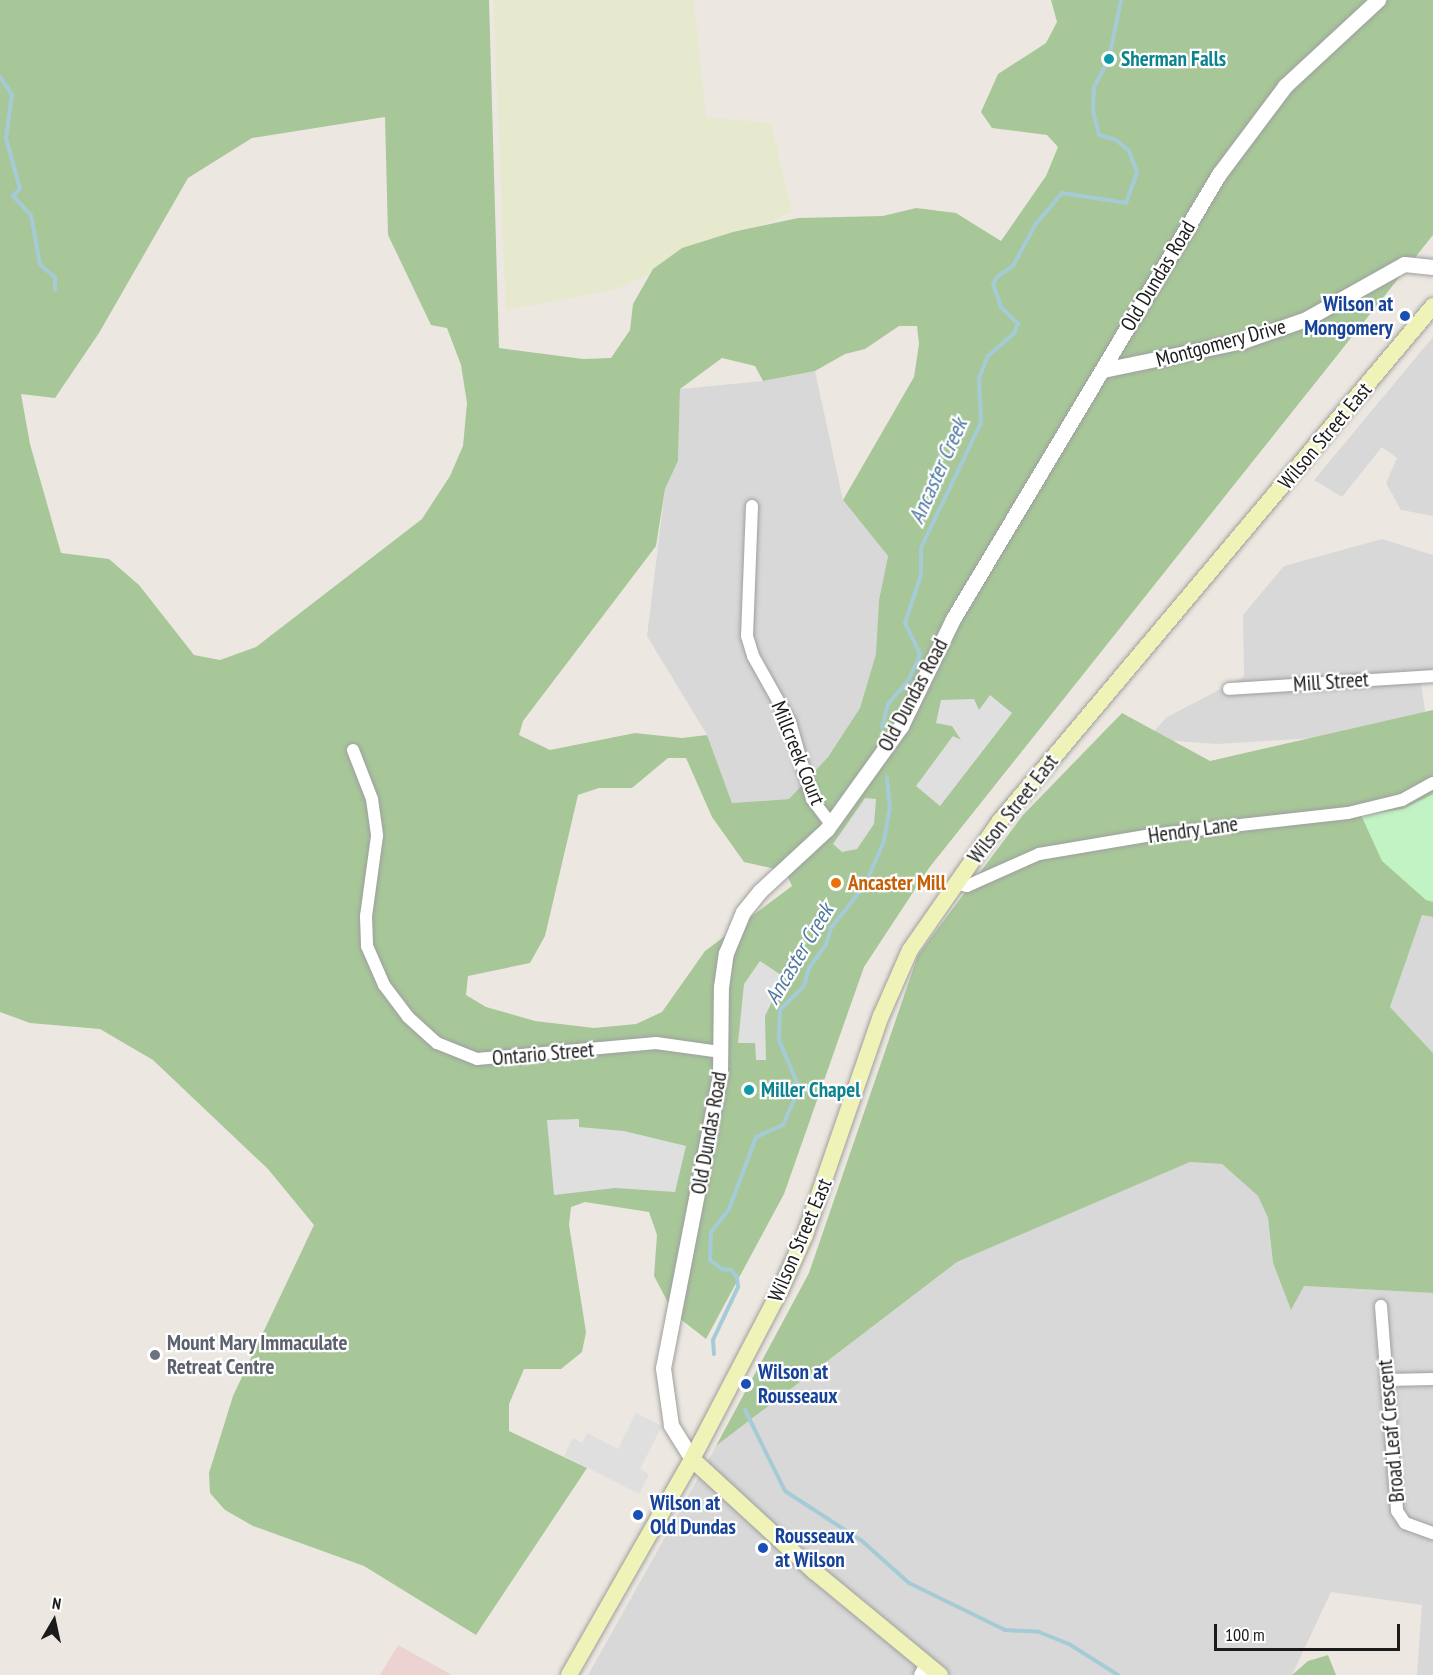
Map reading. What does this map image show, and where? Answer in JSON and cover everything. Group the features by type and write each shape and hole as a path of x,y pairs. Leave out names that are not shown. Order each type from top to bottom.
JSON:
{"main road":[{"name":"Wilson Street East","path":"569,1675 692,1459 757,1335 805,1235 894,982 910,950 1000,821 1433,306"},
{"path":"692,1459 923,1670 940,1675"},
{"path":"923,1670 947,1675"}],"street":[{"name":"Old Dundas Road","path":"692,1459 671,1425 663,1368 711,1133 721,1052 720,987 726,953 743,912 831,824 901,726 953,619 1219,174 1285,86 1378,0"},
{"name":"Montgomery Drive","path":"1103,370 1243,341 1306,319 1404,264 1433,267"},
{"name":"Millcreek Court","path":"752,506 747,636 753,656 790,722 812,799 831,824"},
{"name":"Mill Street","path":"1229,689 1433,676"},
{"name":"Ontario Street","path":"353,750 372,799 376,836 366,916 367,946 384,985 408,1017 437,1043 477,1059 656,1043 721,1052"},
{"name":"Hendry Lane","path":"955,883 968,886 1039,854 1193,829 1348,813 1402,800 1433,783"},
{"name":"Broad Leaf Crescent","path":"1380,1306 1398,1511 1405,1523 1433,1533"},
{"path":"1387,1380 1433,1379"}],"shaded area":[{"path":"1433,337 1433,516 1401,510 1386,483 1397,458 1382,447 1342,497 1314,480"},
{"path":"815,371 843,500 888,556 879,600 877,654 860,708 828,757 789,799 732,803 707,735 647,636 665,489 678,461 680,389 763,381"},
{"path":"1382,539 1433,555 1433,681 1421,683 1428,731 1217,744 1147,739 1167,717 1244,677 1243,615 1284,566"},
{"path":"990,695 1012,713 940,806 916,786 953,736 961,740 952,726 936,723 941,700 974,699 979,710"},
{"name":"Ancaster Mill","path":"865,798 876,799 874,824 857,849 842,852 833,844"},
{"path":"1422,915 1433,917 1433,1053 1390,1007"},
{"path":"760,961 784,977 765,1016 766,1060 756,1060 755,1043 738,1043 744,984"},
{"path":"579,1119 579,1127 624,1131 686,1146 675,1192 615,1188 554,1195 547,1120"},
{"path":"1190,1162 1222,1164 1258,1196 1268,1218 1273,1263 1291,1309 1303,1286 1433,1293 1433,1675 1417,1675 1422,1605 1331,1592 1292,1675 588,1675 716,1446 957,1262"},
{"path":"636,1413 662,1426 640,1469 649,1474 639,1494 564,1456 573,1438 582,1443 587,1433 618,1449"},
{"path":"398,1645 452,1675 380,1675"}],"green space":[{"path":"0,0 489,0 499,348 583,359 611,358 630,330 633,304 653,269 682,248 733,232 798,218 883,216 916,208 956,213 1001,241 1046,176 1058,147 1047,135 992,128 981,112 998,74 1046,43 1057,22 1051,0 1433,0 1433,235 929,868 864,967 784,1194 706,1339 674,1314 654,1276 657,1235 649,1212 585,1202 571,1207 569,1225 586,1332 582,1352 561,1369 524,1369 509,1404 509,1431 587,1468 476,1635 364,1566 253,1526 225,1510 210,1493 209,1473 233,1396 314,1225 268,1169 153,1060 100,1029 30,1023 0,1012","holes":["385,117 388,235 431,325 447,328 461,365 467,403 463,446 450,476 422,519 256,647 220,660 194,655 139,585 109,559 61,553 30,444 21,394 55,398 99,333 188,178 252,138","899,326 917,326 919,344 914,377 843,500 888,556 879,600 876,654 860,708 828,757 789,799 732,803 707,735 682,738 635,733 550,750 519,735 523,721 656,546 665,489 678,461 680,389 722,358 755,366 763,381 815,371 845,354 865,349","668,758 686,758 712,817 744,862 785,871 792,886 705,951 662,1012 636,1024 594,1028 535,1021 486,1007 466,995 468,976 530,963 545,936 578,795 599,788 632,788"]},
{"path":"493,0 694,0 706,117 771,123 792,212 613,290 506,310"},
{"path":"1433,710 1433,917 1422,915 1390,1007 1433,1053 1433,1293 1304,1286 1291,1310 1273,1263 1268,1218 1258,1196 1222,1164 1190,1162 957,1262 716,1446 809,1273 918,955 1023,815 1122,713 1210,761"},
{"path":"1433,794 1433,902 1426,900 1382,861 1361,815 1403,809"},
{"path":"1328,1655 1336,1675 1292,1675 1308,1661"}],"waterway":[{"name":"Ancaster Creek","path":"882,727 888,704 909,680 920,654 905,623 921,575 921,548 981,423 979,378 988,356 1014,333 1018,324 1001,307 993,284 998,276 1013,266 1035,225 1062,193 1126,203 1137,172 1129,151 1116,140 1099,135 1093,111 1094,87 1109,59 1121,0"},
{"path":"0,77 12,95 6,138 20,189 13,196 31,215 40,265 55,277 55,290"},
{"name":"Ancaster Creek","path":"714,1354 713,1340 738,1287 737,1277 731,1270 722,1269 710,1260 711,1232 729,1209 756,1137 783,1125 795,1098 798,1085 779,1040 780,1010 804,986 809,968 826,945 831,928 865,885 884,841 890,808 887,777"},
{"name":"Ancaster Creek","path":"745,1410 785,1491 862,1541 909,1583 1005,1630 1039,1632 1069,1644 1118,1675"}],"place":[{"name":"Sherman Falls","path":"1109,59"},
{"name":"Wilson at Mongomery","path":"1405,316"},
{"name":"Ancaster Mill","path":"836,883"},
{"name":"Miller Chapel","path":"749,1090"},
{"name":"Mount Mary Immaculate Retreat Centre","path":"155,1355"},
{"name":"Wilson at Rousseaux","path":"746,1384"},
{"name":"Wilson at Old Dundas","path":"638,1515"},
{"name":"Rousseaux at Wilson","path":"763,1548"}]}
